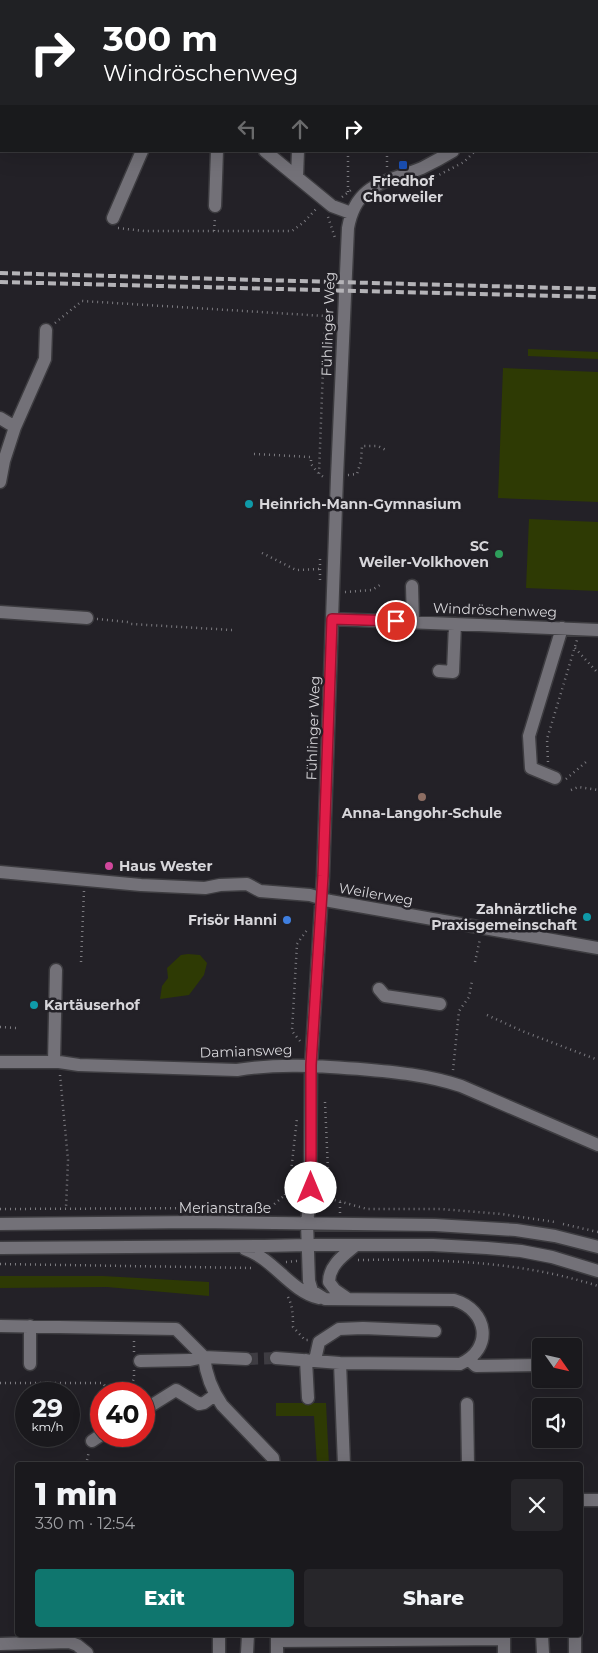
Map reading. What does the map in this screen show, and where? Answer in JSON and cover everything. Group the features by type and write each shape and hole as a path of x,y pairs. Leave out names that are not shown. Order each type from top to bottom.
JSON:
{"street":[{"path":"113,218 142,152"},
{"path":"214,206 217,152"},
{"path":"266,152 332,206 351,213 357,201 366,192 391,179 422,168 451,152"},
{"path":"297,177 298,152"},
{"name":"Fühlinger Weg","path":"307,1244 311,1188 311,1065 322,898 332,619 331,477 346,256 351,213"},
{"path":"0,482 4,461 16,427 45,359 46,330"},
{"path":"0,418 16,427"},
{"path":"412,586 413,622"},
{"path":"0,612 88,618"},
{"name":"Windröschenweg","path":"332,619 598,630"},
{"path":"439,671 453,672 454,624"},
{"path":"558,781 531,768 529,736 562,628"},
{"name":"Weilerweg","path":"0,872 205,888 220,885 247,884 260,891 310,894 330,901 598,948"},
{"path":"56,970 56,1062"},
{"path":"379,989 385,996 440,1004"},
{"name":"Damiansweg","path":"0,1062 56,1062 79,1065 238,1070 261,1066 311,1065 414,1074 452,1083 598,1145"},
{"name":"Merianstraße","path":"0,1224 307,1223 474,1227 555,1236 598,1247"},
{"path":"307,1244 309,1282 312,1291 325,1299"},
{"path":"0,1248 307,1244 460,1246 521,1251 552,1257 598,1271"},
{"path":"348,1299 335,1290 329,1282 329,1274 338,1260 356,1245"},
{"path":"238,1246 258,1254 300,1290 311,1296 325,1299 454,1300 463,1303 478,1315 482,1326 482,1344 476,1354 460,1364 340,1363 276,1358"},
{"path":"0,1326 176,1329 204,1357 206,1372 215,1395 222,1405 273,1458 274,1462"},
{"path":"30,1326 30,1364"},
{"path":"308,1398 305,1360 319,1342 339,1329 435,1331"},
{"path":"140,1361 190,1360 204,1357 246,1359"},
{"path":"469,1360 476,1366 532,1365"},
{"path":"340,1363 344,1462"},
{"path":"155,1403 176,1390 199,1404 204,1403 215,1395"},
{"path":"467,1404 468,1462"},
{"path":"583,1500 598,1500"},
{"path":"219,1637 219,1653"},
{"path":"247,1653 248,1637"},
{"path":"277,1643 504,1637 504,1653"},
{"path":"542,1637 543,1653"},
{"path":"575,1637 575,1653"},
{"path":"0,1644 69,1642 77,1645 87,1653"}],"path":[{"path":"348,152 348,192"},
{"path":"387,152 387,167"},
{"path":"429,179 464,162 474,152"},
{"path":"113,218 119,230 292,230 304,222 318,206"},
{"path":"46,330 82,300 325,316 319,474"},
{"path":"254,454 311,457 311,464 319,474 331,477 357,474 361,461 362,446 378,446 386,450"},
{"path":"262,553 296,570 333,568"},
{"path":"344,592 372,590 380,585"},
{"path":"88,618 128,622 131,624 232,630"},
{"path":"580,629 546,739 548,762 558,781 586,762"},
{"path":"574,648 596,671"},
{"path":"571,790 578,787 598,790"},
{"path":"81,962 85,880"},
{"path":"475,962 482,928"},
{"path":"301,1043 292,1031 297,944 307,929"},
{"path":"452,1083 459,1011 469,998 472,981"},
{"path":"487,1015 522,1031 598,1060"},
{"path":"0,1027 18,1028"},
{"path":"56,1062 65,1117 68,1160 66,1208"},
{"path":"285,1196 291,1172 297,1116"},
{"path":"338,1260 474,1262 537,1271 598,1286"},
{"path":"0,1264 258,1268 269,1271 286,1261 307,1261"},
{"path":"284,1290 291,1304 293,1327 305,1340 319,1342"},
{"path":"0,1383 90,1382"}],"green space":[{"path":"528,349 598,352 598,359 528,356"},
{"path":"503,368 598,372 598,502 498,498"},
{"path":"529,519 598,522 598,591 526,588"},
{"path":"181,955 200,955 207,963 204,975 189,995 160,999 162,986 168,978 167,968"},
{"path":"0,1276 103,1276 209,1282 209,1296 107,1287 0,1288"},
{"path":"276,1403 326,1403 329,1462 317,1462 314,1416 276,1416"}],"tunnel":[{"path":"246,1359 276,1358"}],"railway":[{"path":"0,273 598,289"},
{"path":"0,282 598,297"}],"place":[{"name":"Friedhof Chorweiler","path":"403,165"},
{"name":"Heinrich-Mann-Gymnasium","path":"249,504"},
{"name":"SC Weiler-Volkhoven","path":"499,554"},
{"name":"Anna-Langohr-Schule","path":"422,797"},
{"name":"Haus Wester","path":"109,866"},
{"name":"Zahnärztliche Praxisgemeinschaft","path":"587,917"},
{"name":"Frisör Hanni","path":"287,920"},
{"name":"Kartäuserhof","path":"34,1005"}],"route":[{"path":"311,1188 311,1065 323,876 332,619 396,621"}]}
